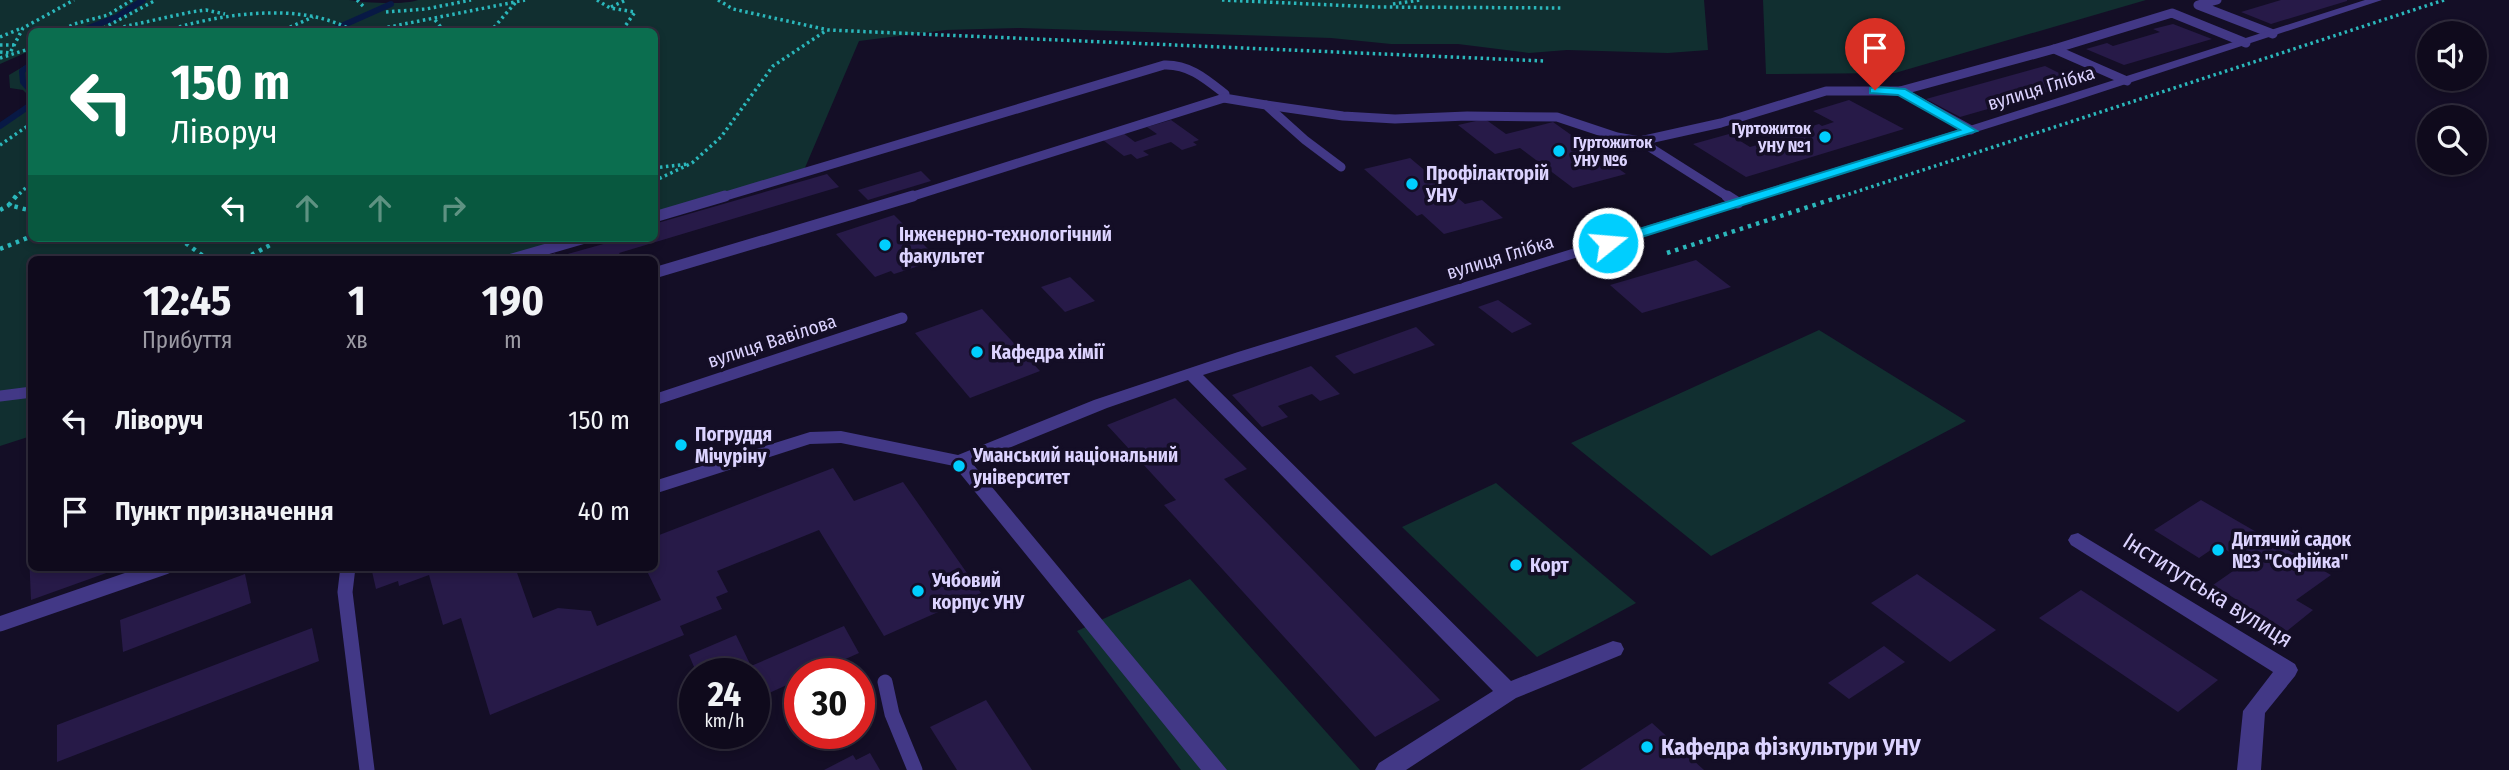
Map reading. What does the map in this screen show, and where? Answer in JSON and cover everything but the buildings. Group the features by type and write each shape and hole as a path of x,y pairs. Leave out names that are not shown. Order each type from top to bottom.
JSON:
{"street":[{"name":"вулиця Глібка","path":"960,461 1034,428 1191,373 1970,131 2371,1"},
{"path":"1191,373 1508,692"},
{"path":"658,487 810,438 841,437 960,461 1215,770"},
{"name":"Інститутська вулиця","path":"2078,540 2287,670 2253,711 2249,770"},
{"path":"1387,770 1508,692 1613,649"}],"lane":[{"path":"2217,0 2198,5 2273,34"},
{"path":"658,272 970,179 1224,98 1343,116 1395,119 1557,117 1617,137 1640,141 1721,123 1826,91 1900,91 2172,13 2246,43"},
{"path":"2054,49 2127,81"},
{"path":"658,216 1164,65 1189,68 1225,94 1224,98"},
{"path":"1900,91 1970,131"},
{"path":"1266,105 1275,116 1341,167"},
{"path":"1640,141 1738,203"},
{"path":"522,256 571,242"},
{"name":"вулиця Вавілова","path":"658,399 902,318"},
{"path":"0,396 28,392"},
{"path":"0,624 153,571"},
{"path":"348,571 345,592 367,770"},
{"path":"885,682 889,707 899,725 915,770"}],"path":[{"path":"0,37 23,28 74,0"},
{"path":"66,28 108,15 132,0"},
{"path":"105,28 156,0"},
{"path":"357,0 365,8"},
{"path":"386,12 426,9 471,0"},
{"path":"511,0 517,2"},
{"path":"388,28 525,0"},
{"path":"597,0 610,8 635,12 624,28"},
{"path":"610,8 626,0"},
{"path":"718,0 733,9 828,30 1544,61"},
{"path":"1222,0 1377,7 1563,8"},
{"path":"1377,7 1420,0"},
{"path":"1667,253 2444,0"},
{"path":"494,28 517,2"},
{"path":"117,28 206,10 234,15"},
{"path":"191,12 194,22"},
{"path":"175,28 194,22 264,12 339,20 351,28"},
{"path":"288,28 315,16"},
{"path":"435,20 442,28"},
{"path":"10,53 23,28"},
{"path":"658,179 692,163 721,137 773,66 828,30"},
{"path":"0,37 19,36"},
{"path":"0,45 14,45"},
{"path":"0,58 28,48"},
{"path":"0,52 10,53"},
{"path":"0,145 28,126"},
{"path":"658,167 692,163"},
{"path":"0,210 9,205 28,185"},
{"path":"9,205 28,210"},
{"path":"0,249 28,238"},
{"path":"184,242 202,256"},
{"path":"250,256 273,242"}],"green space":[{"path":"0,0 349,0 404,3 418,0 1704,0 1708,50 1668,53 1567,50 1529,53 1458,44 1391,44 1331,38 1020,28 946,30 859,41 804,170 658,212 658,28 28,28 28,53 0,64"},
{"path":"1763,0 2146,0 1895,73 1766,74"},
{"path":"28,64 28,95 23,90 10,88 9,75"},
{"path":"28,107 28,242 557,242 510,256 28,256 28,437 0,446 0,125"},
{"path":"1819,330 1966,421 1711,556 1571,443"},
{"name":"Корт","path":"1496,483 1636,603 1537,657 1402,527"},
{"path":"1190,579 1360,770 1181,770 1077,631"}],"waterway":[{"path":"88,28 117,17 143,0"},
{"path":"337,28 391,4"},
{"path":"28,67 22,71 23,82 28,88"},
{"path":"0,126 28,107"}],"place":[{"name":"Гуртожиток УНУ №1","path":"1825,137"},
{"name":"Гуртожиток УНУ №6","path":"1559,151"},
{"name":"Профілакторій УНУ","path":"1412,184"},
{"name":"Інженерно-технологічний факультет","path":"885,245"},
{"name":"Кафедра хімії","path":"977,352"},
{"name":"Погруддя Мічуріну","path":"681,445"},
{"name":"Уманський національний університет","path":"959,466"},
{"name":"Дитячий садок №3 \"Софійка\"","path":"2218,550"},
{"name":"Корт","path":"1516,565"},
{"name":"Учбовий корпус УНУ","path":"918,591"},
{"name":"Кафедра фізкультури УНУ","path":"1647,747"}],"route":[{"path":"1608,243 1970,131 1900,91 1875,90"}]}
